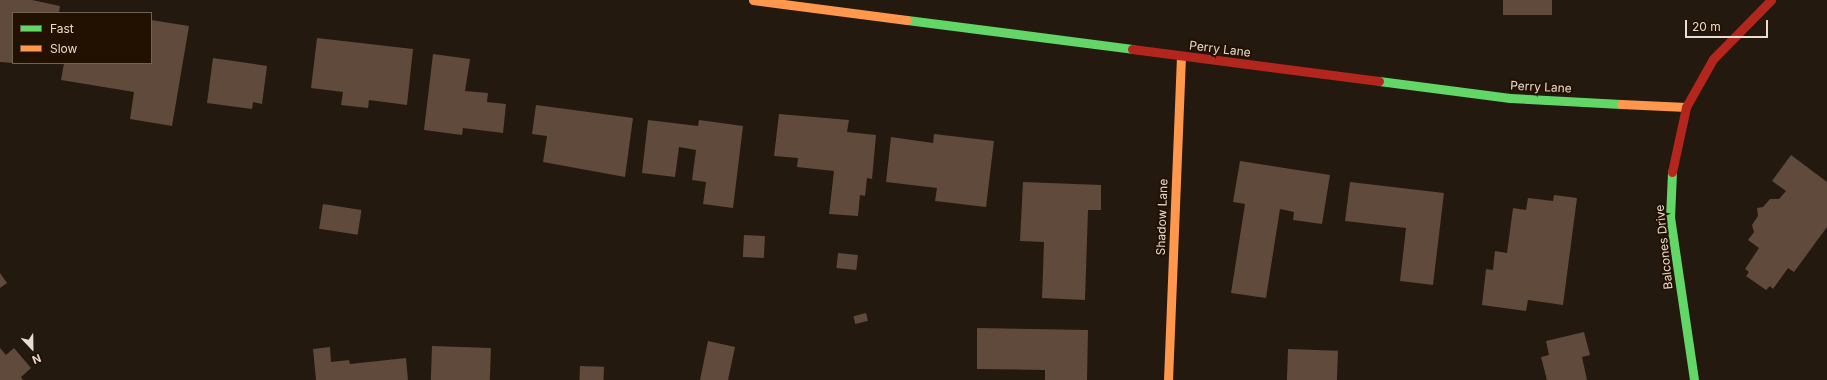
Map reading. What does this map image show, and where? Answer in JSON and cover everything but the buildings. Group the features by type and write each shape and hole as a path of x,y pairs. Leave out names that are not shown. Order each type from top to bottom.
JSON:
{"street":[{"name":"Perry Lane","path":"753,0 1510,98 1686,107"},
{"name":"Balcones Drive","path":"1694,380 1670,217 1672,171 1686,107 1713,59 1771,0"},
{"name":"Shadow Lane","path":"1168,380 1181,56"}],"traffic: fast":[{"path":"907,20 1132,49"},
{"path":"1379,81 1510,98 1621,104"},
{"path":"1672,172 1670,217 1694,380"}],"traffic: slow":[{"path":"753,0 907,20"},
{"path":"1168,380 1181,56"},
{"path":"1621,104 1686,107"}],"traffic: jam":[{"path":"1672,172 1686,107 1713,59 1771,0"},
{"path":"1132,49 1379,81"}]}
